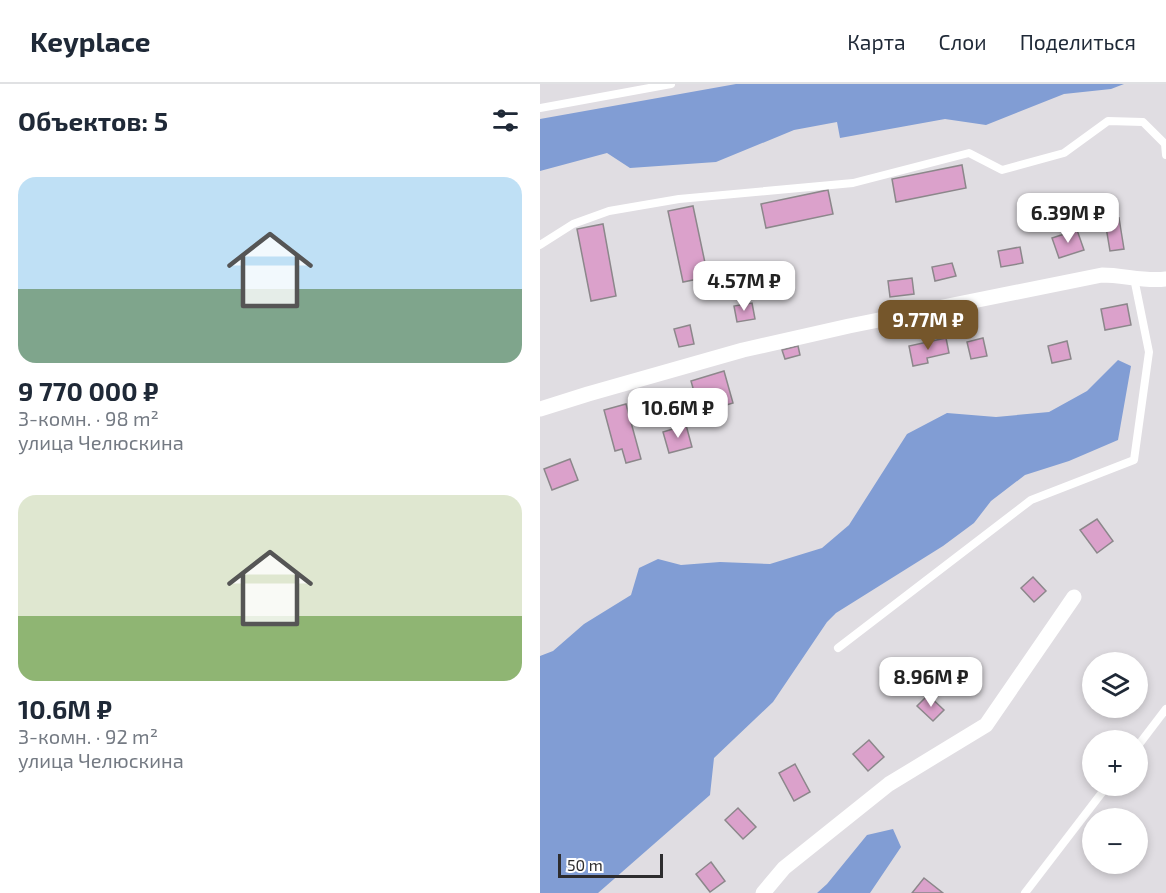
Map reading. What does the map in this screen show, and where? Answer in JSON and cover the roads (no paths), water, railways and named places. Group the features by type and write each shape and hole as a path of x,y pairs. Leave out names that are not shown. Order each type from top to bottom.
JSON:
{"street":[{"path":"540,409 742,350 849,326 1102,276 1166,279"},
{"path":"763,893 784,868 889,784 986,725 1074,597"}],"lane":[{"path":"540,108 671,84"},
{"path":"540,244 573,224 609,211 679,199 853,183 969,153 1002,170 1064,153 1108,122 1143,122 1165,144 1166,155"},
{"path":"838,648 1031,500 1134,460 1149,352 1134,278"},
{"path":"1148,733 1166,709"},
{"path":"1025,893 1099,796"}],"water":[{"path":"736,84 1124,84 1111,89 1064,94 986,125 945,119 840,138 837,122 794,130 716,162 630,168 607,153 540,171 540,119"},
{"path":"1118,360 1131,366 1118,440 1069,461 1025,475 991,501 974,523 943,546 836,613 827,622 773,702 714,758 710,795 598,893 540,893 540,656 553,651 584,624 631,595 639,568 658,559 681,565 720,562 770,564 822,548 849,525 907,434 947,413 996,417 1049,412 1087,391"},
{"path":"893,829 901,847 870,893 817,893 867,835"}]}
